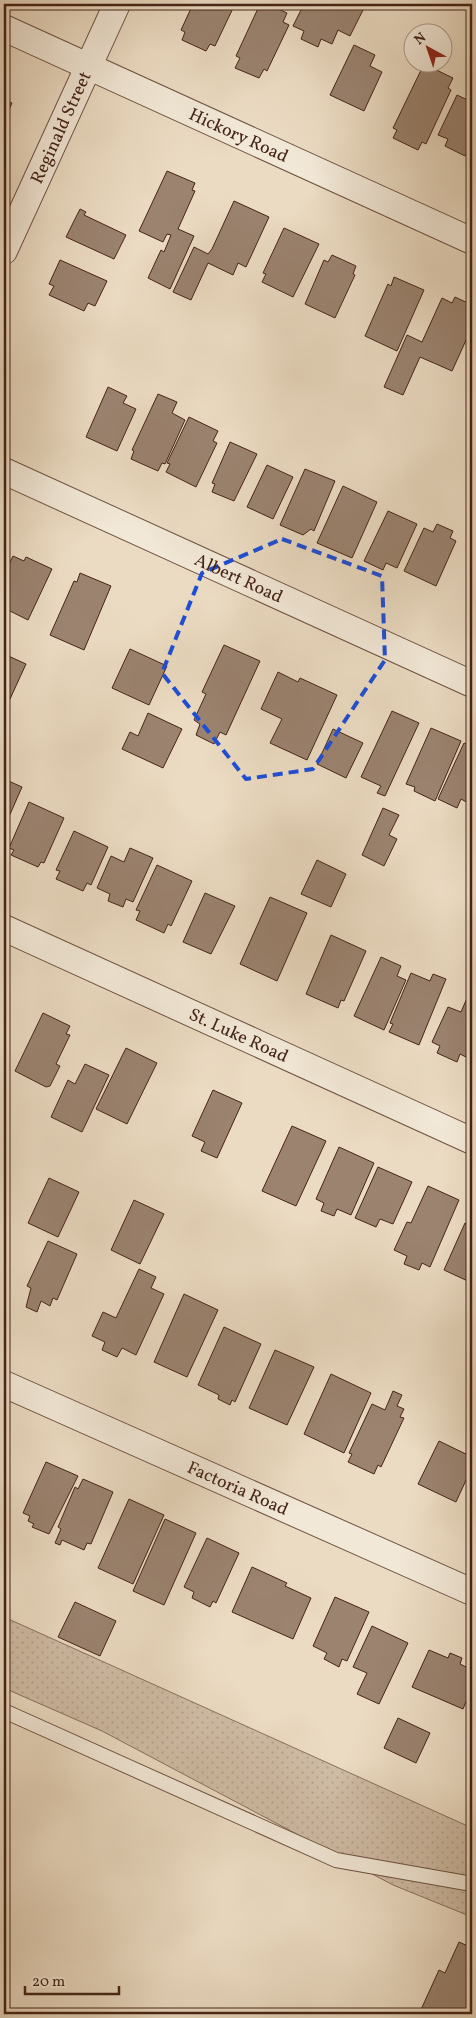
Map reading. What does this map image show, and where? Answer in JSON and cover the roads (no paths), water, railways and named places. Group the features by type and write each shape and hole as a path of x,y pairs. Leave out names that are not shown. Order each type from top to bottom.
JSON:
{"street":[{"name":"Reginald Street","path":"4,251 117,4"},
{"name":"Hickory Road","path":"4,28 472,242"},
{"name":"Albert Road","path":"4,470 472,684"},
{"name":"St. Luke Road","path":"4,928 472,1141"},
{"name":"Factoria Road","path":"4,1384 472,1592"}],"lane":[{"path":"4,1711 336,1860 472,1884"}]}
